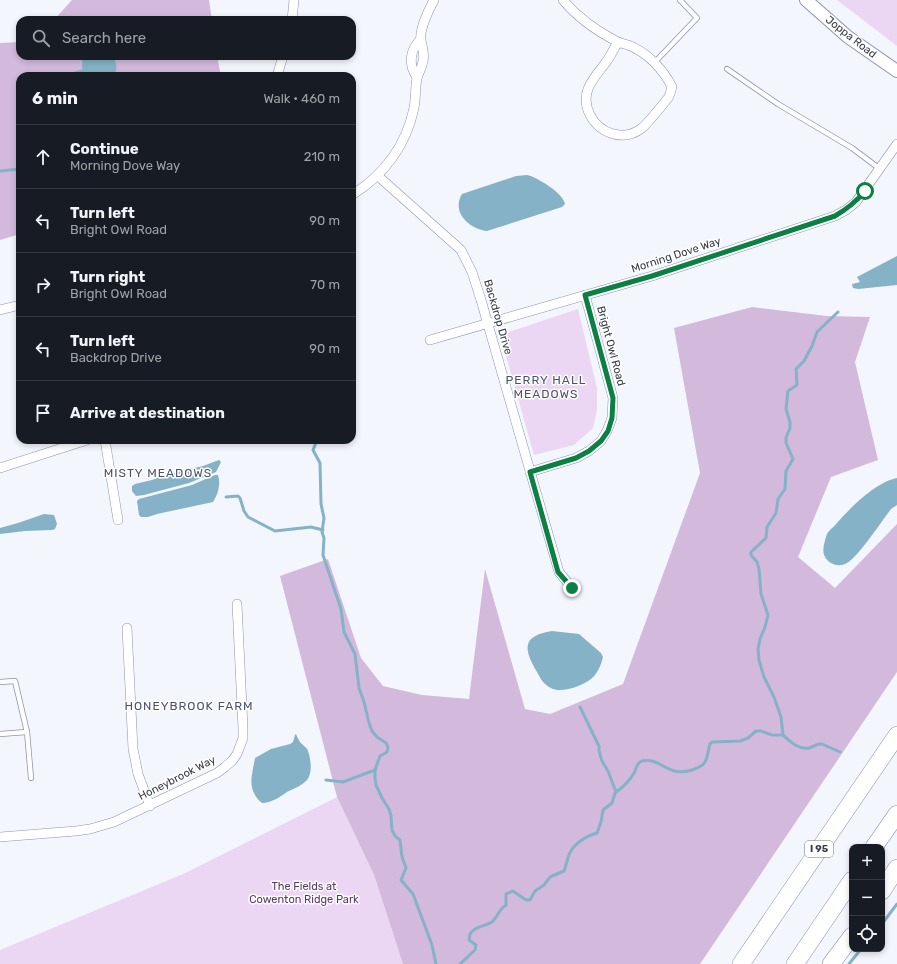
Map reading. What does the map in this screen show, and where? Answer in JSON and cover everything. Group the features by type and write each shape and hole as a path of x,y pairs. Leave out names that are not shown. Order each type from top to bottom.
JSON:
{"highway":[{"name":"I 95","path":"741,964 897,735"},
{"path":"876,844 897,814"},
{"path":"885,886 897,868"},
{"path":"795,964 849,884"},
{"path":"831,964 849,940"}],"street":[{"path":"292,16 294,0"},
{"path":"356,192 378,176 389,162 405,135 414,107 417,77 424,60 424,49 420,40 425,18 434,0"},
{"path":"562,0 583,20 618,42 640,51 667,76 672,87 668,97 642,128 630,134 611,134 599,127 592,119 586,102 588,89 618,42"},
{"name":"Joppa Road","path":"806,0 848,37 897,71"},
{"path":"278,72 282,60"},
{"name":"Morning Dove Way","path":"430,340 652,276 835,216 856,202 897,144"},
{"name":"Backdrop Drive","path":"378,176 461,250 472,272 558,572 572,588"},
{"name":"Bright Owl Road","path":"530,472 576,458 589,451 601,441 608,431 612,418 613,398 585,295"},
{"path":"0,310 16,306"},
{"path":"0,468 75,444"},
{"path":"106,444 118,520"},
{"name":"Honeybrook Way","path":"0,838 90,829 114,822 217,773 232,761 241,746 243,728 237,604"},
{"path":"127,628 133,749 138,774 150,806"}],"lane":[{"path":"654,63 697,18 680,0"},
{"path":"727,69 778,104 852,148 880,169"},
{"path":"0,682 15,681 27,732 31,778"},
{"path":"0,734 27,732"}],"green space":[{"path":"837,0 897,0 897,46"},
{"path":"578,309 597,388 597,410 593,428 574,445 534,455 500,335"},
{"name":"The Fields at Cowenton Ridge Park","path":"337,797 374,875 403,964 0,964 0,950 183,874"}],"shaded area":[{"path":"72,0 209,0 211,16 58,16"},
{"path":"16,42 16,60 218,60 220,72 16,72 16,235 0,240 0,43"},
{"path":"752,307 827,316 870,317 855,362 878,460 831,477 798,557 835,588 897,524 897,672 700,964 403,964 374,875 337,797 280,576 328,559 361,658 383,686 422,695 469,699 485,569 525,709 550,714 623,684 700,473 674,328"}],"water":[{"path":"82,60 114,60 116,71 83,72"},
{"path":"527,175 549,186 560,195 565,204 562,207 487,231 480,230 468,223 460,213 459,201 462,194 516,176"},
{"path":"897,256 897,285 858,289 853,288 852,284 860,282 857,277"},
{"path":"219,460 221,462 216,472 189,483 144,495 136,496 132,491 132,486 135,484 168,474 203,466"},
{"path":"218,475 219,486 218,493 213,502 148,517 141,517 139,515 137,501 139,499 192,485"},
{"path":"897,478 897,505 891,509 864,546 847,563 837,565 828,561 823,550 825,539 829,531 864,496 881,484"},
{"path":"44,514 54,515 57,524 55,529 0,534 0,528"},
{"path":"552,631 579,634 601,653 603,657 600,666 596,674 591,679 577,687 566,690 555,690 542,681 532,664 529,656 528,644 535,636"},
{"path":"296,734 300,742 306,747 309,754 311,762 310,774 306,781 302,784 269,802 262,803 254,793 251,782 255,758 271,749 290,744 293,742"}],"waterway":[{"path":"0,171 16,169"},
{"path":"783,735 781,717 774,697 764,677 759,660 758,649 768,615 761,594 759,569 757,562 751,555 751,552 766,538 767,527 776,513 778,499 785,489 786,471 793,459 786,443 786,438 790,428 790,422 786,409 788,391 797,385 796,369 804,361 817,332 838,312"},
{"path":"315,444 313,450 320,463 321,504 324,518 322,532 324,538 323,555 341,609 344,632 355,654 359,688 369,723 372,731 377,737 386,743 388,747 387,752 380,756 375,770 376,785 389,809 392,830 395,836 400,840 402,857 406,868 401,880 413,894 432,945 436,964"},
{"path":"226,497 238,496 248,517 275,531 311,527 323,530"},
{"path":"580,707 599,746 602,761 608,771 616,792"},
{"path":"460,964 475,950 476,945 469,940 470,934 474,929 489,924 494,920 501,909 506,905 506,894 513,891 526,900 530,900 535,891 544,885 550,877 564,871 571,851 580,841 597,833 603,810 612,803 615,793 630,779 640,762 655,762 670,770 676,771 683,772 692,770 704,764 712,742 740,741 748,738 756,731 761,731 772,735 783,735 801,748 809,748 822,744 840,752"},
{"path":"326,780 343,782 375,770"},
{"path":"885,920 897,904"},
{"path":"849,964 859,952"}],"district":[{"name":"PERRY HALL MEADOWS","path":"546,387"},
{"name":"MISTY MEADOWS","path":"158,473"},
{"name":"HONEYBROOK FARM","path":"189,706"}],"route":[{"path":"572,588 558,572 530,472 576,458 589,451 601,441 608,431 614,408 613,398 585,295 652,276 835,216 856,202 865,191"}]}
